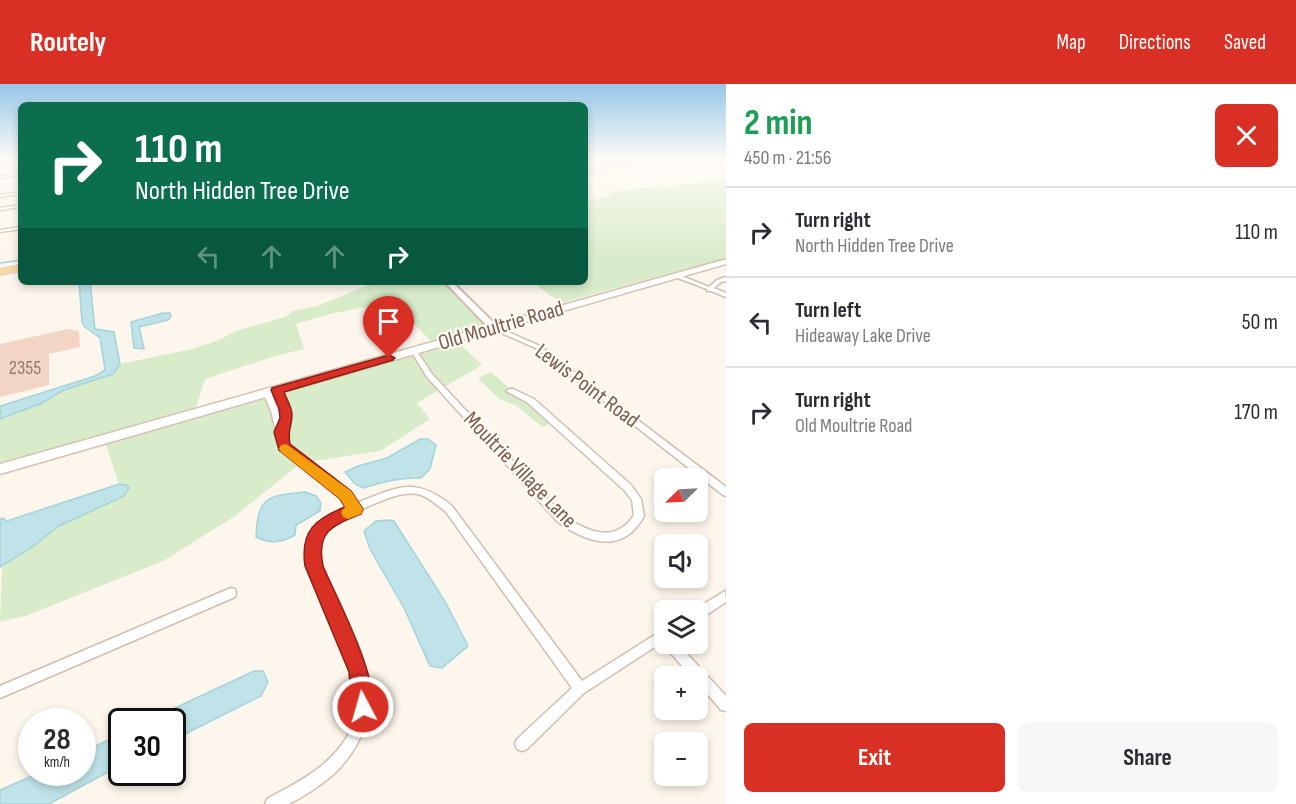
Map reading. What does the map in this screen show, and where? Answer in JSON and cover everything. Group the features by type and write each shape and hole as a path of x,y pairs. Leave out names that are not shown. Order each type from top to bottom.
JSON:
{"main road":[{"name":"Old Moultrie Road","path":"0,469 726,262"},
{"path":"0,267 18,264"},
{"path":"0,272 18,269"}],"street":[{"path":"0,196 17,194"},
{"path":"0,209 18,206"},
{"path":"0,231 18,228"},
{"path":"677,276 726,295"},
{"path":"709,290 719,281 726,279"},
{"name":"Lewis Point Road","path":"451,285 494,328 538,348 726,492"},
{"name":"Moultrie Village Lane","path":"414,351 429,375 561,519 573,529 603,538 617,537 628,530 639,516 636,498 628,488 531,401 510,391"},
{"path":"272,392 283,446 345,495 356,509"},
{"path":"272,804 326,772 347,750 359,728 363,707 359,672 314,566 311,547 321,528 332,519 396,493 411,490 431,495 448,509 580,689"},
{"path":"0,692 231,593"},
{"path":"708,607 725,596"},
{"path":"522,744 580,689 654,645"},
{"path":"680,654 726,705"}],"green space":[{"path":"608,194 726,194 726,258 561,303 536,285 588,285 588,200 613,196"},
{"path":"448,285 490,327 433,343 392,302 330,314 296,324 304,349 205,379 197,405 191,413 0,466 0,419 42,403 72,387 113,374 120,364 192,349 219,340 236,331 285,317 293,311 318,306 365,286"},
{"path":"457,341 482,365 417,403 430,419 380,451 301,463 235,516 165,560 25,616 0,622 2,567 58,526 125,496 126,485 119,484 105,442"},
{"path":"491,372 550,424 542,427 517,406 499,399 478,378"}],"water":[{"path":"79,285 90,285 95,329 114,332 120,364 113,374 64,390 42,403 0,419 0,406 95,376 105,370 100,338 82,322"},
{"path":"170,313 168,320 139,327 144,349 134,348 131,322"},
{"path":"420,439 428,439 436,445 430,469 421,478 391,480 363,488 355,484 345,472 387,458"},
{"path":"119,484 127,485 129,488 124,496 59,526 31,548 0,567 0,519 7,521"},
{"path":"305,492 316,496 321,503 320,511 296,525 295,535 276,542 256,537 259,513 267,501 273,497"},
{"path":"376,521 394,521 446,603 468,646 442,668 430,666 404,608 370,549 364,531"},
{"path":"254,671 263,671 268,682 261,696 186,734 186,708 175,708"},
{"path":"108,740 108,772 96,779 96,746"},
{"path":"18,782 18,786 82,786 49,804 0,804 0,790"}],"building":[{"path":"68,329 79,331 80,347 49,354 49,385 0,397 0,344"}],"waterway":[{"path":"1,263 18,260"}],"slow traffic":[{"path":"286,449 345,495 356,509 348,512"}],"route":[{"path":"363,707 359,672 314,566 311,547 321,528 332,519 356,509 345,495 283,446 280,432 286,418 285,408 277,390 389,358"}]}
